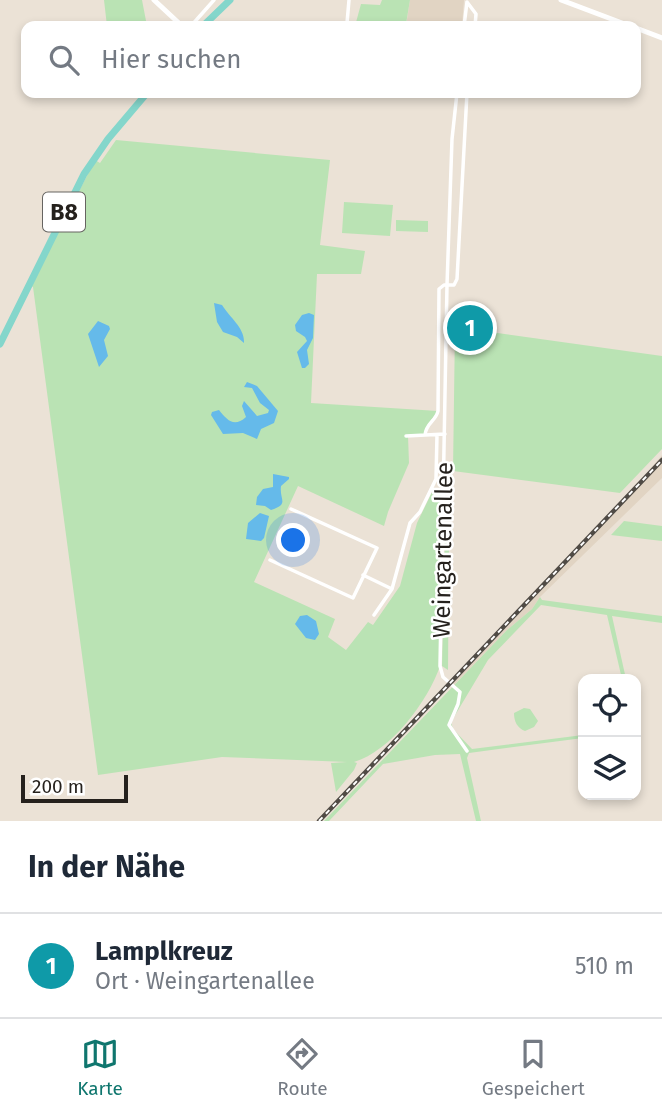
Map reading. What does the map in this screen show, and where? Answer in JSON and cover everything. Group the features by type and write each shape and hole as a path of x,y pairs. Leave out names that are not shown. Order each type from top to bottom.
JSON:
{"main road":[{"path":"208,21 227,1"},
{"name":"B8","path":"0,344 83,174 143,98"}],"street":[{"path":"154,0 177,21"},
{"path":"195,21 214,0"},
{"path":"347,21 349,0"},
{"path":"561,0 617,21"},
{"path":"465,21 467,1"},
{"path":"467,1 476,14 475,21"},
{"path":"641,30 662,38"},
{"name":"Weingartenallee","path":"457,98 447,285 440,666 443,677 460,692 449,725 467,751"},
{"name":"Weingartenallee","path":"445,434 425,435 428,425 438,411 439,289 454,285 457,279 467,98"},
{"path":"449,226 459,226"},
{"path":"439,321 447,321"},
{"path":"406,436 425,435"},
{"name":"Weingartenallee","path":"374,615 392,589 410,523 420,512 436,479 437,435"},
{"path":"270,560 353,598 377,548 291,509"},
{"path":"363,575 392,589"}],"shaded area":[{"path":"410,0 464,0 462,21 407,21"},
{"path":"662,455 662,478 454,685 450,681 638,484"}],"green space":[{"path":"104,0 142,0 146,21 106,21"},
{"path":"382,0 410,0 406,21 356,21 361,4 380,5"},
{"path":"116,140 330,160 320,245 365,251 361,274 317,274 311,403 438,411 429,423 425,435 408,436 409,463 384,526 298,486 254,582 335,619 328,637 346,650 368,622 373,625 400,586 417,523 434,488 444,488 440,666 427,694 406,723 381,747 354,762 357,763 354,770 336,792 331,763 347,762 222,757 98,775 31,286 95,160 100,163"},
{"path":"344,202 393,205 390,236 342,233"},
{"path":"396,220 428,221 428,232 396,231"},
{"path":"455,327 662,356 662,449 620,493 453,471"},
{"path":"624,521 662,526 662,541 611,535"},
{"path":"445,537 449,540 448,670 442,666"},
{"path":"540,597 542,600 662,616 662,623 612,616 625,674 621,674 607,615 541,605 488,660 451,722 453,729 472,749 578,736 578,739 469,753 467,758 481,821 476,821 460,754 435,755 383,764 329,821 324,821 507,630 532,609"},
{"path":"524,708 530,709 538,721 534,727 525,731 516,724 514,713"}],"water":[{"path":"214,303 222,305 236,323 244,343 223,332 217,322"},
{"path":"302,315 314,315 313,338 307,350 309,364 302,368 297,352 307,341 296,331 295,325"},
{"path":"98,321 110,329 104,340 108,356 99,367 88,334"},
{"path":"247,382 257,386 278,411 274,423 261,429 257,439 243,433 223,434 211,415 219,410 228,420 238,422 246,417 242,406 244,401 257,416 268,413 269,410 260,403 252,388 244,387"},
{"path":"273,474 289,479 281,486 282,503 271,510 256,505 257,497 263,489 273,487"},
{"path":"260,513 269,516 264,538 261,541 246,539 248,523"},
{"path":"307,615 316,621 319,634 315,640 306,638 295,624 300,616"}],"railway":[{"path":"319,821 662,460"}],"place":[{"name":"Lamplkreuz","path":"470,328"}]}
